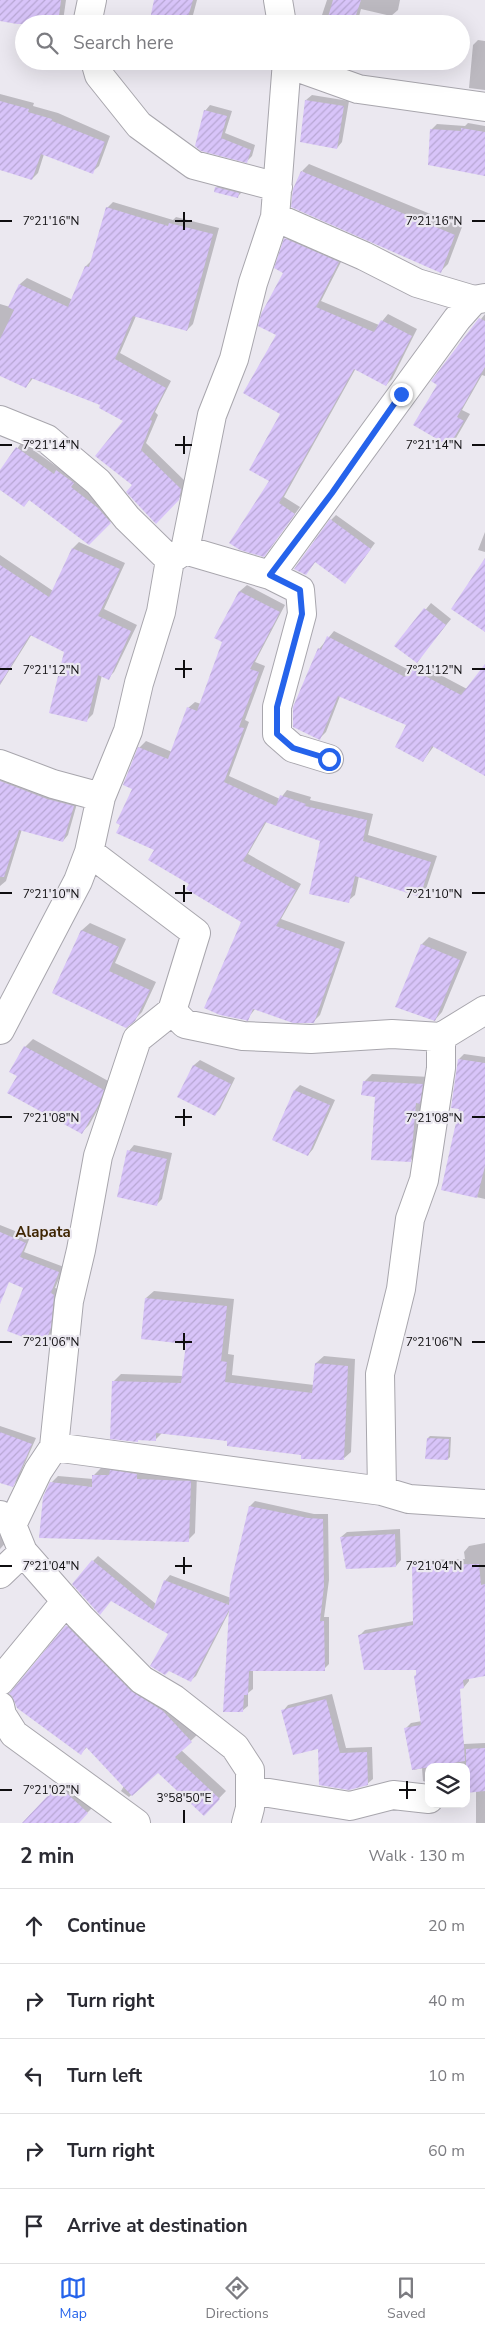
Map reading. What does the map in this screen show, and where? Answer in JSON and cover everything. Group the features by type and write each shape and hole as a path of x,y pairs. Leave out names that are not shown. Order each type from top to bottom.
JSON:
{"street":[{"path":"89,15 92,0"},
{"path":"278,0 280,15"},
{"path":"98,70 99,75 139,125 194,166 278,187"},
{"path":"0,1030 78,881 89,852 101,797 128,732 139,683 178,555 212,415 234,359 253,283 275,217 286,70"},
{"path":"308,70 358,89 485,107"},
{"path":"270,575 332,493 401,394 479,299 417,283 364,256 275,217"},
{"path":"0,421 47,439 98,482 127,518 178,555 270,575 300,590 302,614 277,707 277,734 293,748 329,759"},
{"path":"0,764 53,784 101,797"},
{"path":"89,852 196,933 172,1011 138,1039 98,1156 82,1250 69,1301 54,1447 6,1520 24,1552 66,1601 142,1680 174,1698 234,1747 250,1770 250,1808 246,1823"},
{"path":"172,1011 185,1024 243,1036 312,1039 392,1034 441,1037 485,1010"},
{"path":"382,1491 380,1374 401,1289 410,1219 424,1180 441,1068 441,1037"},
{"path":"54,1447 382,1491 408,1499 485,1504"},
{"path":"0,1574 24,1552"},
{"path":"0,1681 66,1601"},
{"path":"0,1706 7,1740 136,1823"},
{"path":"250,1790 350,1806 393,1794 425,1798"}],"building":[{"path":"0,0 61,0 59,15 15,15 15,24 0,21"},
{"path":"154,0 193,0 189,15 151,15"},
{"path":"333,0 361,0 356,15 329,15"},
{"path":"305,100 344,106 337,149 300,142"},
{"path":"0,101 29,109 28,112 52,119 52,121 105,142 93,174 41,154 32,180 0,170"},
{"path":"204,110 227,116 221,138 251,150 247,163 201,151 195,146"},
{"path":"461,128 485,132 485,176 428,165 430,129 461,131"},
{"path":"301,171 455,235 441,273 291,207 293,189"},
{"path":"215,187 239,193 238,198 214,192"},
{"path":"106,207 168,226 169,223 213,234 187,331 133,316 115,359 166,388 150,419 152,421 141,450 181,489 179,500 156,524 126,492 132,485 95,456 123,421 99,408 100,405 31,378 26,388 0,376 0,339 14,310 8,307 19,284 68,307 85,266 89,267"},
{"path":"284,238 339,262 316,307 374,332 381,320 412,336 386,386 354,369 279,503 295,514 264,557 240,550 229,543 269,481 249,470 280,414 243,393 276,335 258,326 261,314 283,273 274,268"},
{"path":"479,318 485,321 485,367 457,417 464,421 449,446 413,425 437,385 431,381"},
{"path":"16,447 54,474 56,470 74,483 71,487 98,508 111,523 89,545 29,500 24,507 0,490 0,470"},
{"path":"330,519 371,549 345,584 315,562 306,575 294,569"},
{"path":"72,548 120,569 98,616 131,631 109,680 98,675 87,722 49,713 64,652 30,635 0,684 0,565 49,597"},
{"path":"485,558 485,632 451,609"},
{"path":"239,591 280,612 250,669 259,672 239,727 244,728 224,782 276,806 280,795 306,804 305,806 367,820 363,841 431,862 420,897 355,876 349,903 309,894 320,841 265,822 243,861 296,890 276,926 340,949 314,1023 293,1023 253,1009 248,1021 220,1015 204,1008 241,922 186,889 189,884 148,860 154,850 116,833 120,825 116,823 132,789 123,785 138,747 168,759 187,707 197,711 222,642 214,638"},
{"path":"424,608 446,625 417,663 394,646"},
{"path":"327,636 405,677 410,668 461,695 485,664 485,776 432,746 423,762 395,747 406,725 338,696 320,740 293,727 293,707 318,648 321,650"},
{"path":"0,781 47,799 74,806 63,842 19,830 4,877 0,877"},
{"path":"81,930 119,947 109,971 150,990 135,1021 126,1028 52,993"},
{"path":"421,944 460,960 435,1021 395,1007"},
{"path":"24,1046 104,1090 99,1104 82,1134 7,1093 17,1076 9,1072"},
{"path":"458,1059 485,1063 485,1166 477,1198 441,1190 459,1109 451,1108"},
{"path":"193,1065 231,1084 215,1116 177,1097"},
{"path":"363,1081 423,1084 420,1104 416,1103 411,1162 371,1160 375,1097 361,1095"},
{"path":"294,1090 330,1105 308,1156 272,1140"},
{"path":"127,1150 167,1159 157,1206 117,1197"},
{"path":"0,1232 26,1243 20,1257 59,1272 51,1293 54,1295 51,1328 44,1345 7,1331 23,1288 9,1282 0,1304"},
{"path":"145,1298 227,1306 221,1361 227,1362 225,1382 312,1393 315,1363 348,1366 344,1460 301,1459 301,1455 227,1446 227,1441 156,1433 156,1441 138,1440 138,1442 110,1439 112,1381 181,1383 186,1344 141,1339"},
{"path":"0,1432 32,1444 13,1487 0,1483"},
{"path":"427,1438 449,1439 448,1460 425,1459"},
{"path":"110,1470 137,1474 137,1479 191,1481 189,1542 39,1538 43,1497 50,1482 92,1487 92,1475 109,1475"},
{"path":"249,1506 308,1518 323,1519 324,1586 320,1621 324,1621 325,1671 249,1671 248,1695 244,1695 243,1712 223,1712 229,1610 191,1682 169,1671 165,1675 150,1666 168,1634 111,1601 100,1615 72,1584 92,1560 153,1610 164,1580 229,1605 230,1586"},
{"path":"395,1534 396,1567 346,1569 340,1537"},
{"path":"479,1564 481,1585 485,1584 485,1676 463,1680 464,1688 460,1689 465,1761 425,1763 425,1768 412,1770 404,1728 421,1725 414,1676 416,1675 416,1670 364,1670 358,1635 413,1625 412,1565"},
{"path":"66,1625 131,1691 163,1711 192,1742 175,1757 220,1799 204,1816 158,1773 132,1796 86,1747 81,1755 17,1708 12,1696 9,1694"},
{"path":"326,1699 340,1753 367,1752 368,1785 349,1790 319,1785 318,1749 293,1755 281,1710"},
{"path":"485,1748 485,1791 470,1793 470,1763 466,1763 466,1749"},
{"path":"58,1785 88,1813 79,1823 22,1823"}],"district":[{"name":"Alapata","path":"43,1232"}],"route":[{"path":"329,759 293,748 277,734 277,707 302,614 300,590 270,575 332,493 401,394"}]}
